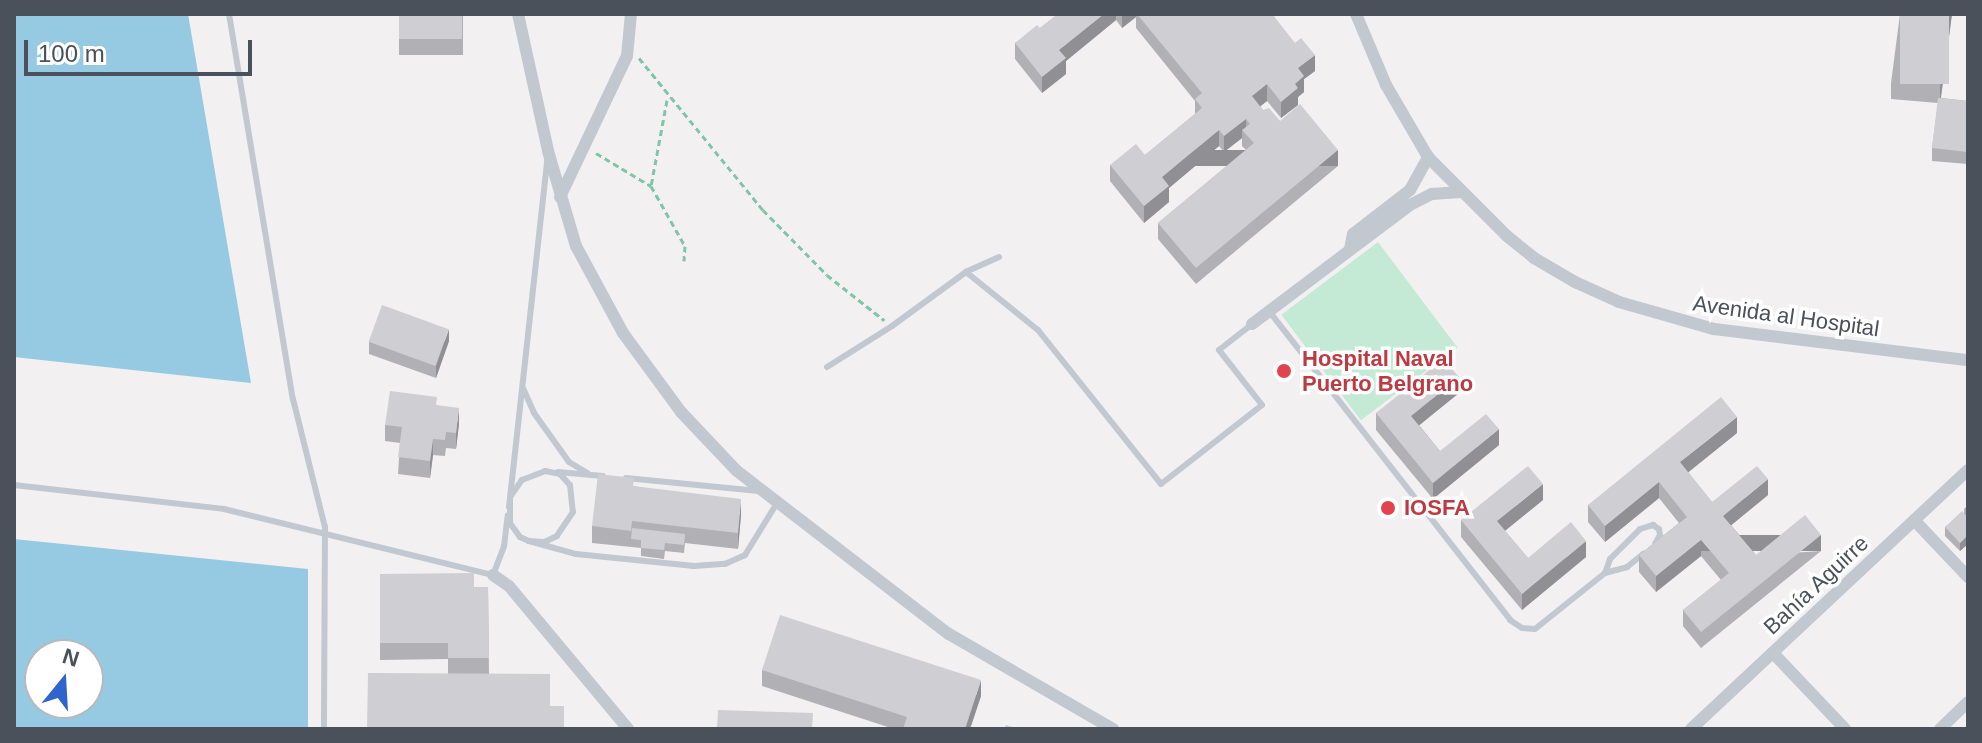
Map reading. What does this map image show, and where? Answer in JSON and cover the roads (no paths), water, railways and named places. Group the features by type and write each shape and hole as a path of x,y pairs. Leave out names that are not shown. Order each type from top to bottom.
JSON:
{"street":[{"path":"518,14 548,151 576,246 600,296 650,373 709,445 777,503 949,634 1113,729"},
{"path":"560,197 629,45 631,14"},
{"name":"Avenida al Hospital","path":"1356,14 1386,85 1428,157 1461,192 1534,258 1619,302 1714,329 1968,360"},
{"path":"1350,249 1353,234 1410,190 1428,157"},
{"path":"1252,324 1421,199 1461,192"},
{"name":"Bahía Aguirre","path":"1691,729 1968,470"},
{"path":"1914,520 1968,577"},
{"path":"493,575 509,586 628,729"},
{"path":"1773,653 1845,729"},
{"path":"1940,729 1968,702"}],"lane":[{"path":"229,14 293,399 327,535 324,729"},
{"path":"14,485 195,504 493,575 504,546 548,151"},
{"path":"827,367 892,326 966,272 999,257"},
{"path":"966,272 1038,330 1161,484 1262,405 1219,350 1252,324"},
{"path":"1269,311 1510,620 1522,628 1535,629 1605,573 1627,567 1646,553 1658,541 1659,529 1653,525 1628,538 1610,559 1605,573"},
{"path":"522,386 534,413 569,462 590,475"},
{"path":"529,541 544,542 557,536 573,512 570,485 553,471"},
{"path":"605,476 553,471 537,472 522,480 514,489 508,511 514,531 529,541 576,554 694,566 725,564 745,555 777,503"},
{"path":"621,478 762,491"}],"water":[{"path":"14,14 188,14 251,383 14,357"},
{"path":"14,539 308,569 308,729 14,729"}],"place":[{"name":"Hospital Naval Puerto Belgrano","path":"1284,371"},
{"name":"IOSFA","path":"1388,508"}]}
